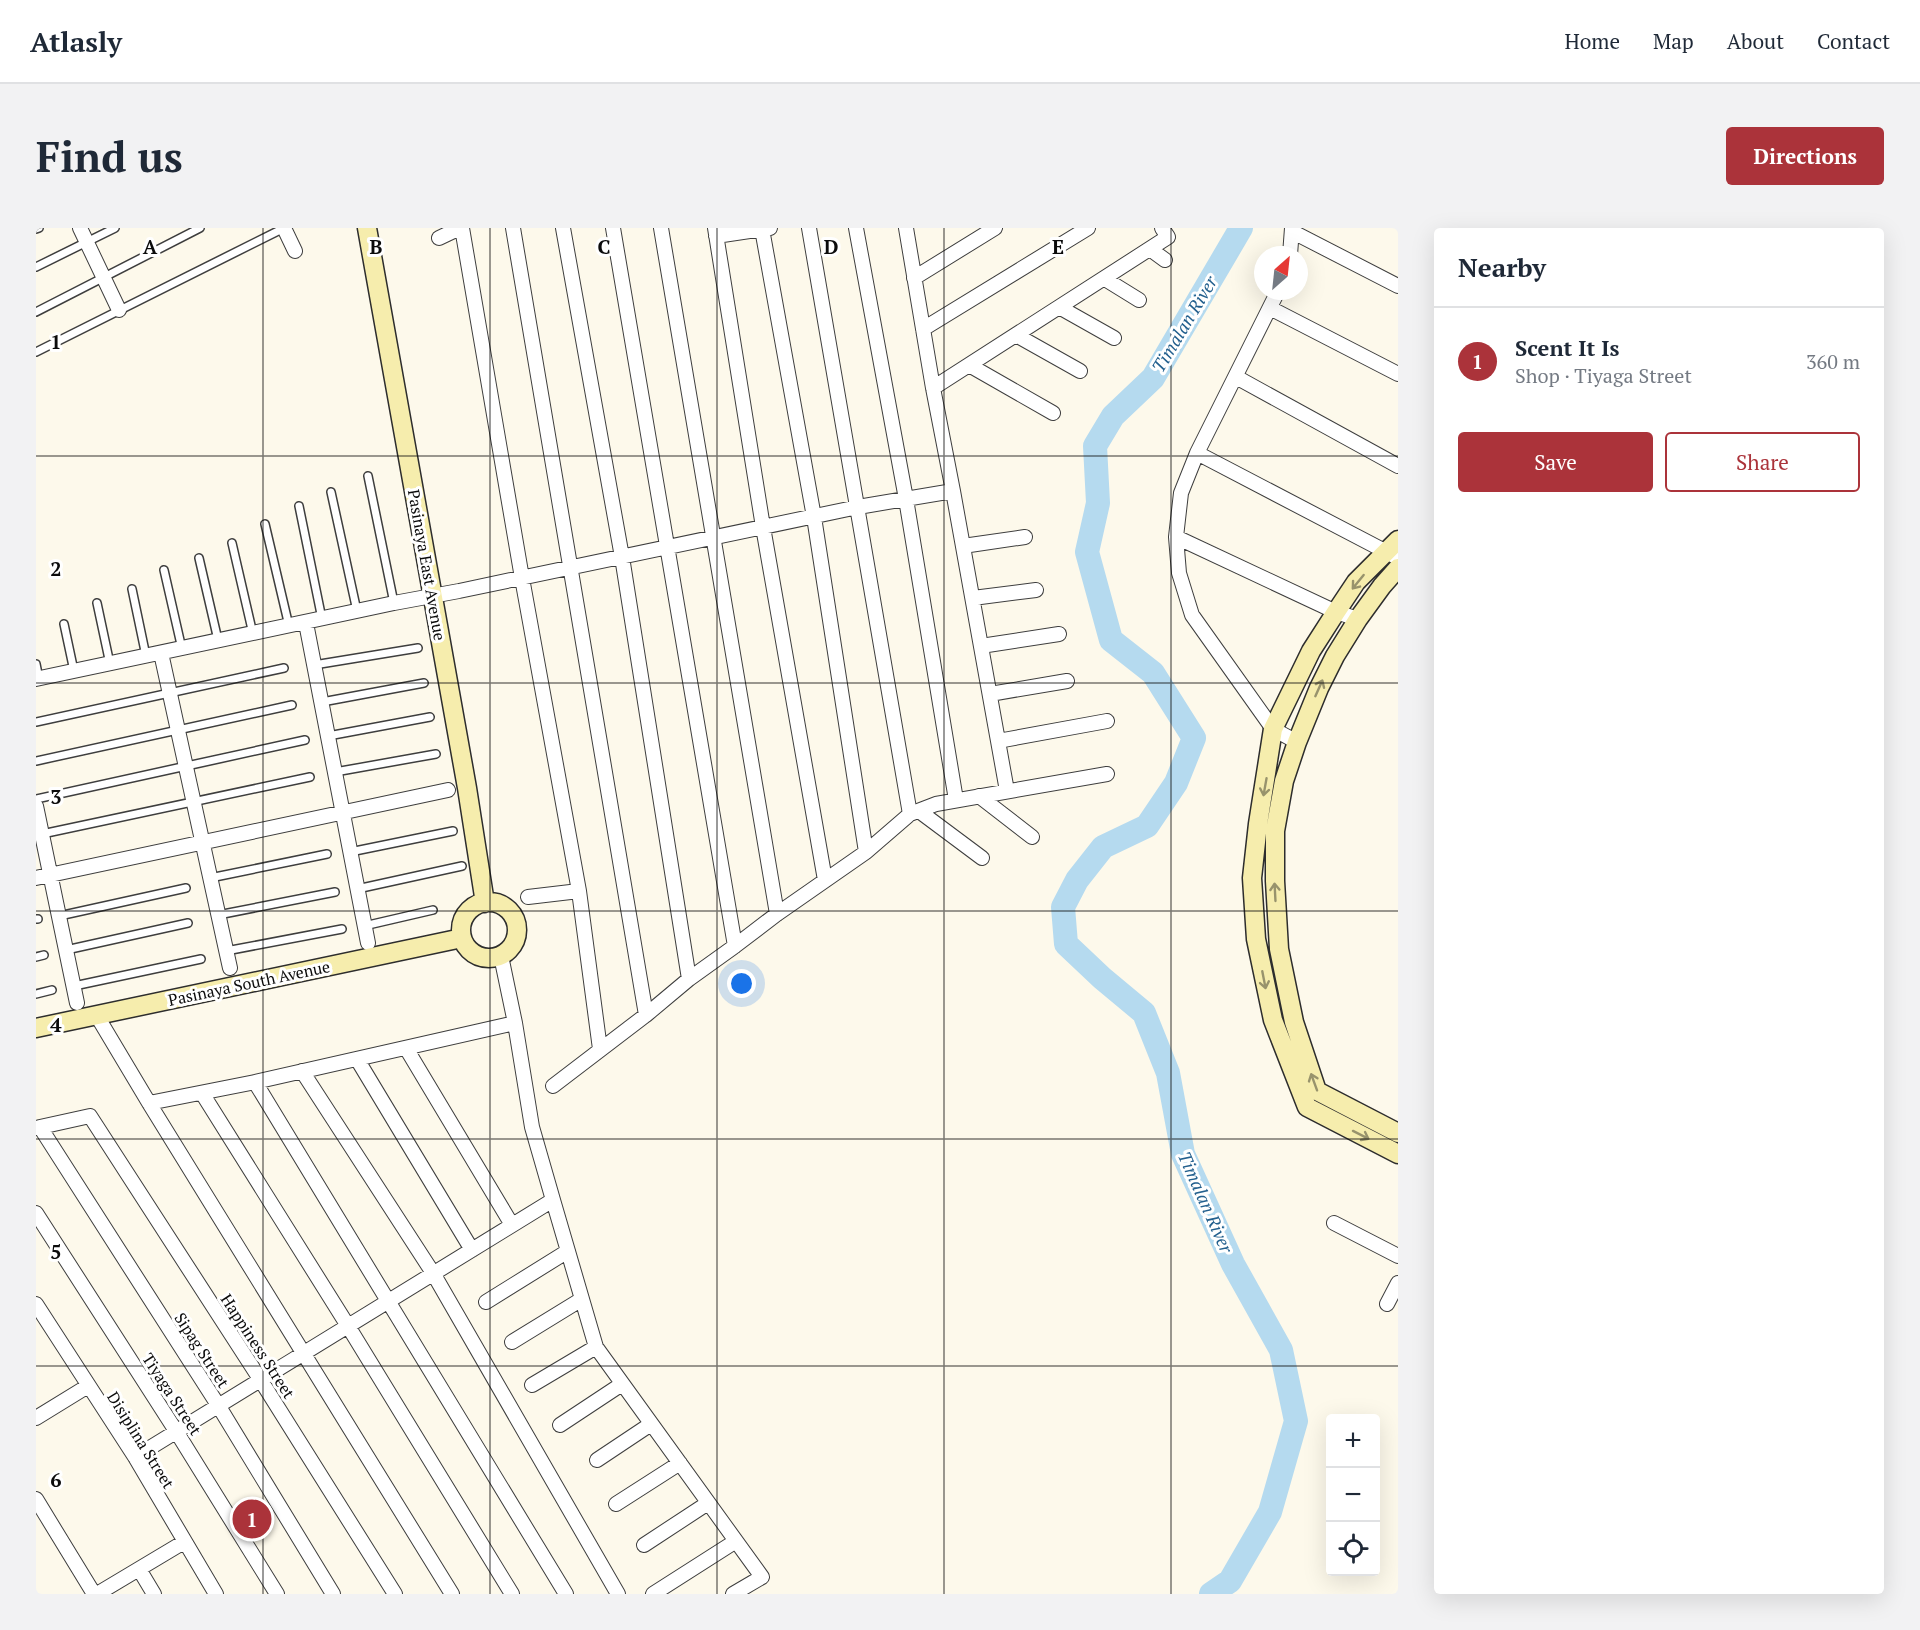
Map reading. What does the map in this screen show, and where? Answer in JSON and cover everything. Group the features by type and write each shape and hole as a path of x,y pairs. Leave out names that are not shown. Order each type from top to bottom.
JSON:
{"street":[{"path":"80,228 120,310"},
{"path":"284,228 295,251"},
{"name":"Pasinaya East Avenue","path":"367,228 467,788 485,903"},
{"path":"439,238 461,228 579,891 600,1048"},
{"path":"513,228 646,1015"},
{"path":"564,228 622,557 689,979"},
{"path":"613,228 735,946"},
{"path":"661,228 777,914"},
{"path":"809,228 914,813 982,858"},
{"path":"856,228 906,499 956,800"},
{"path":"906,228 1007,791"},
{"path":"914,278 995,228"},
{"path":"923,329 1088,228"},
{"path":"933,388 1106,279 1168,237 1162,228"},
{"path":"825,880 763,528 715,232 766,229 866,852"},
{"path":"1291,246 1292,230 1398,286"},
{"path":"1150,249 1165,260"},
{"path":"1106,279 1139,300"},
{"path":"1273,300 1197,453 1181,493 1176,537 1179,573 1192,615 1273,729 1297,742"},
{"path":"1059,307 1114,338"},
{"path":"1269,308 1398,374"},
{"path":"1016,335 1080,371"},
{"path":"969,365 1053,413"},
{"path":"1236,377 1398,466"},
{"path":"1197,453 1394,549 1356,582 1311,651 1273,729 1252,878 1256,939 1273,1020 1307,1107 1398,1154"},
{"path":"37,679 858,507 953,492"},
{"path":"963,546 1024,537"},
{"path":"1176,537 1336,612 1358,620"},
{"path":"1398,568 1382,586 1330,664 1297,742 1284,781 1275,831 1279,949 1294,1022 1317,1091 1398,1133"},
{"path":"973,598 1035,590"},
{"path":"306,623 368,942"},
{"path":"981,646 1059,634"},
{"path":"161,653 230,968"},
{"path":"990,694 1067,681"},
{"path":"998,741 1107,721"},
{"path":"553,1086 689,979 866,852 914,813 936,804 1107,774"},
{"path":"36,878 448,790"},
{"path":"979,796 1032,837"},
{"path":"36,806 77,1003"},
{"path":"528,897 579,891"},
{"path":"485,903 503,906 515,920 517,927 515,941 501,956 480,957 468,949 462,938 460,930 464,917 473,907 485,903"},
{"name":"Pasinaya South Avenue","path":"36,1028 462,938"},
{"path":"501,956 515,1023 532,1127 596,1347 762,1577 733,1594"},
{"path":"97,1016 452,1594"},
{"path":"149,1103 255,1082 515,1023"},
{"path":"406,1048 512,1225"},
{"path":"357,1059 472,1250"},
{"path":"302,1071 433,1273 618,1594"},
{"path":"255,1082 566,1594"},
{"path":"202,1093 512,1594"},
{"name":"Happiness Street","path":"38,1127 90,1116 260,1379 395,1594"},
{"name":"Sipag Street","path":"38,1127 218,1406 333,1594"},
{"path":"135,1457 553,1200"},
{"name":"Tiyaga Street","path":"36,1213 277,1594"},
{"path":"1334,1223 1398,1256"},
{"path":"486,1302 568,1251"},
{"path":"1387,1304 1398,1283"},
{"path":"512,1342 582,1299"},
{"name":"Disiplina Street","path":"36,1304 135,1457 216,1594"},
{"path":"532,1384 596,1347"},
{"path":"560,1425 622,1384"},
{"path":"38,1413 88,1386"},
{"path":"597,1460 651,1424"},
{"path":"616,1504 680,1464"},
{"path":"36,1499 41,1518 95,1594 184,1542"},
{"path":"644,1545 708,1503"},
{"path":"653,1594 736,1541"},
{"path":"139,1569 154,1594"}],"lane":[{"path":"36,267 115,228"},
{"path":"36,312 200,228"},
{"path":"36,352 284,228"},
{"path":"368,476 394,603"},
{"path":"332,492 357,611"},
{"path":"299,506 322,619"},
{"path":"265,524 289,626"},
{"path":"232,543 253,634"},
{"path":"199,558 219,641"},
{"path":"164,570 182,649"},
{"path":"132,589 146,656"},
{"path":"97,603 110,664"},
{"path":"64,624 74,671"},
{"path":"314,665 418,648"},
{"path":"36,664 37,679"},
{"path":"36,722 284,668"},
{"path":"321,702 424,683"},
{"path":"36,761 292,705"},
{"path":"328,736 430,717"},
{"path":"36,799 305,740"},
{"path":"335,772 436,754"},
{"path":"42,834 310,777"},
{"path":"350,852 453,831"},
{"path":"210,878 327,854"},
{"path":"357,889 462,866"},
{"path":"59,916 186,888"},
{"path":"218,915 335,892"},
{"path":"364,926 433,910"},
{"path":"66,950 188,923"},
{"path":"226,951 342,929"},
{"path":"36,957 44,955"},
{"path":"74,987 201,959"},
{"path":"36,994 52,990"}],"waterway":[{"name":"Timalan River","path":"1211,1594 1230,1581 1270,1512 1296,1421 1281,1350 1233,1264 1183,1154 1168,1073 1144,1013 1066,944 1063,907 1077,880 1103,847 1147,826 1176,783 1194,738 1153,673 1111,640 1087,552 1098,503 1095,446 1113,416 1153,378 1241,228"}],"place":[{"name":"Scent It Is","path":"252,1519"}]}
